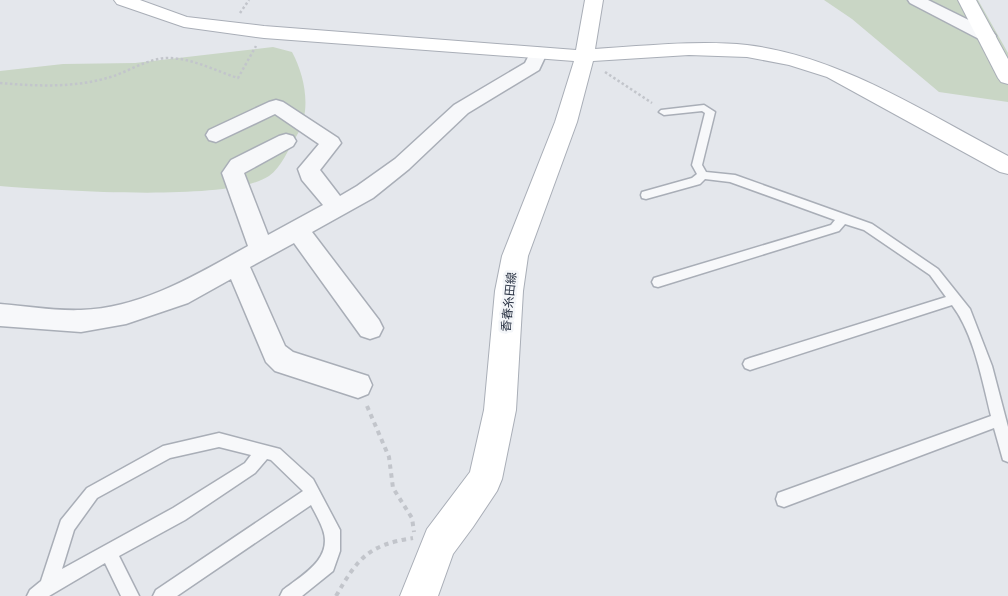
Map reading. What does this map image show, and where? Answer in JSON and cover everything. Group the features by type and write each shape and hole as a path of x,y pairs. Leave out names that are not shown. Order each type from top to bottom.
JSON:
{"street":[{"path":"123,0 184,22 264,32 582,56 689,49 748,51 793,60 834,73 1008,166"},
{"name":"香春糸田線","path":"419,596 427,540 461,515 485,479 500,410 509,291 515,256 566,122 580,75 582,56 594,0"},
{"path":"916,0 987,36"},
{"path":"967,0 1008,78"},
{"path":"0,315 81,320 126,313 179,296 337,208 383,180 462,109 533,66 538,52"},
{"path":"216,134 276,106 331,143 309,169 310,175 337,208"},
{"path":"261,249 233,173 238,165 286,141"},
{"path":"297,230 370,328"},
{"path":"237,264 275,354 285,362 358,385"}],"lane":[{"path":"664,112 704,108 710,112 697,165 703,175"},
{"path":"646,195 696,181 703,175 731,178 868,227 916,259 934,272 966,312 986,366 1008,456"},
{"path":"658,282 835,228 843,218"},
{"path":"750,364 929,305 955,299"},
{"path":"784,499 978,426 999,420"},
{"path":"42,591 66,526 92,493 168,451 188,445 219,440 275,454 308,484 332,530 332,551 327,566 288,596"},
{"path":"42,591 179,514 250,468 264,451"},
{"path":"162,596 313,494"},
{"path":"109,553 130,596"}],"path":[{"path":"0,83 46,85 102,79 118,75 148,60 170,58 238,78 264,32"},
{"path":"582,56 664,112"},
{"path":"358,385 390,457 392,488 427,540"},
{"path":"336,596 352,568 372,546 390,540 427,540"}],"green space":[{"path":"824,0 978,0 1008,53 1008,102 939,92 852,19"},
{"path":"273,47 292,52 297,61 303,82 305,105 302,126 281,163 269,176 248,184 218,190 180,192 98,192 0,186 0,71 63,64 135,63"}]}
